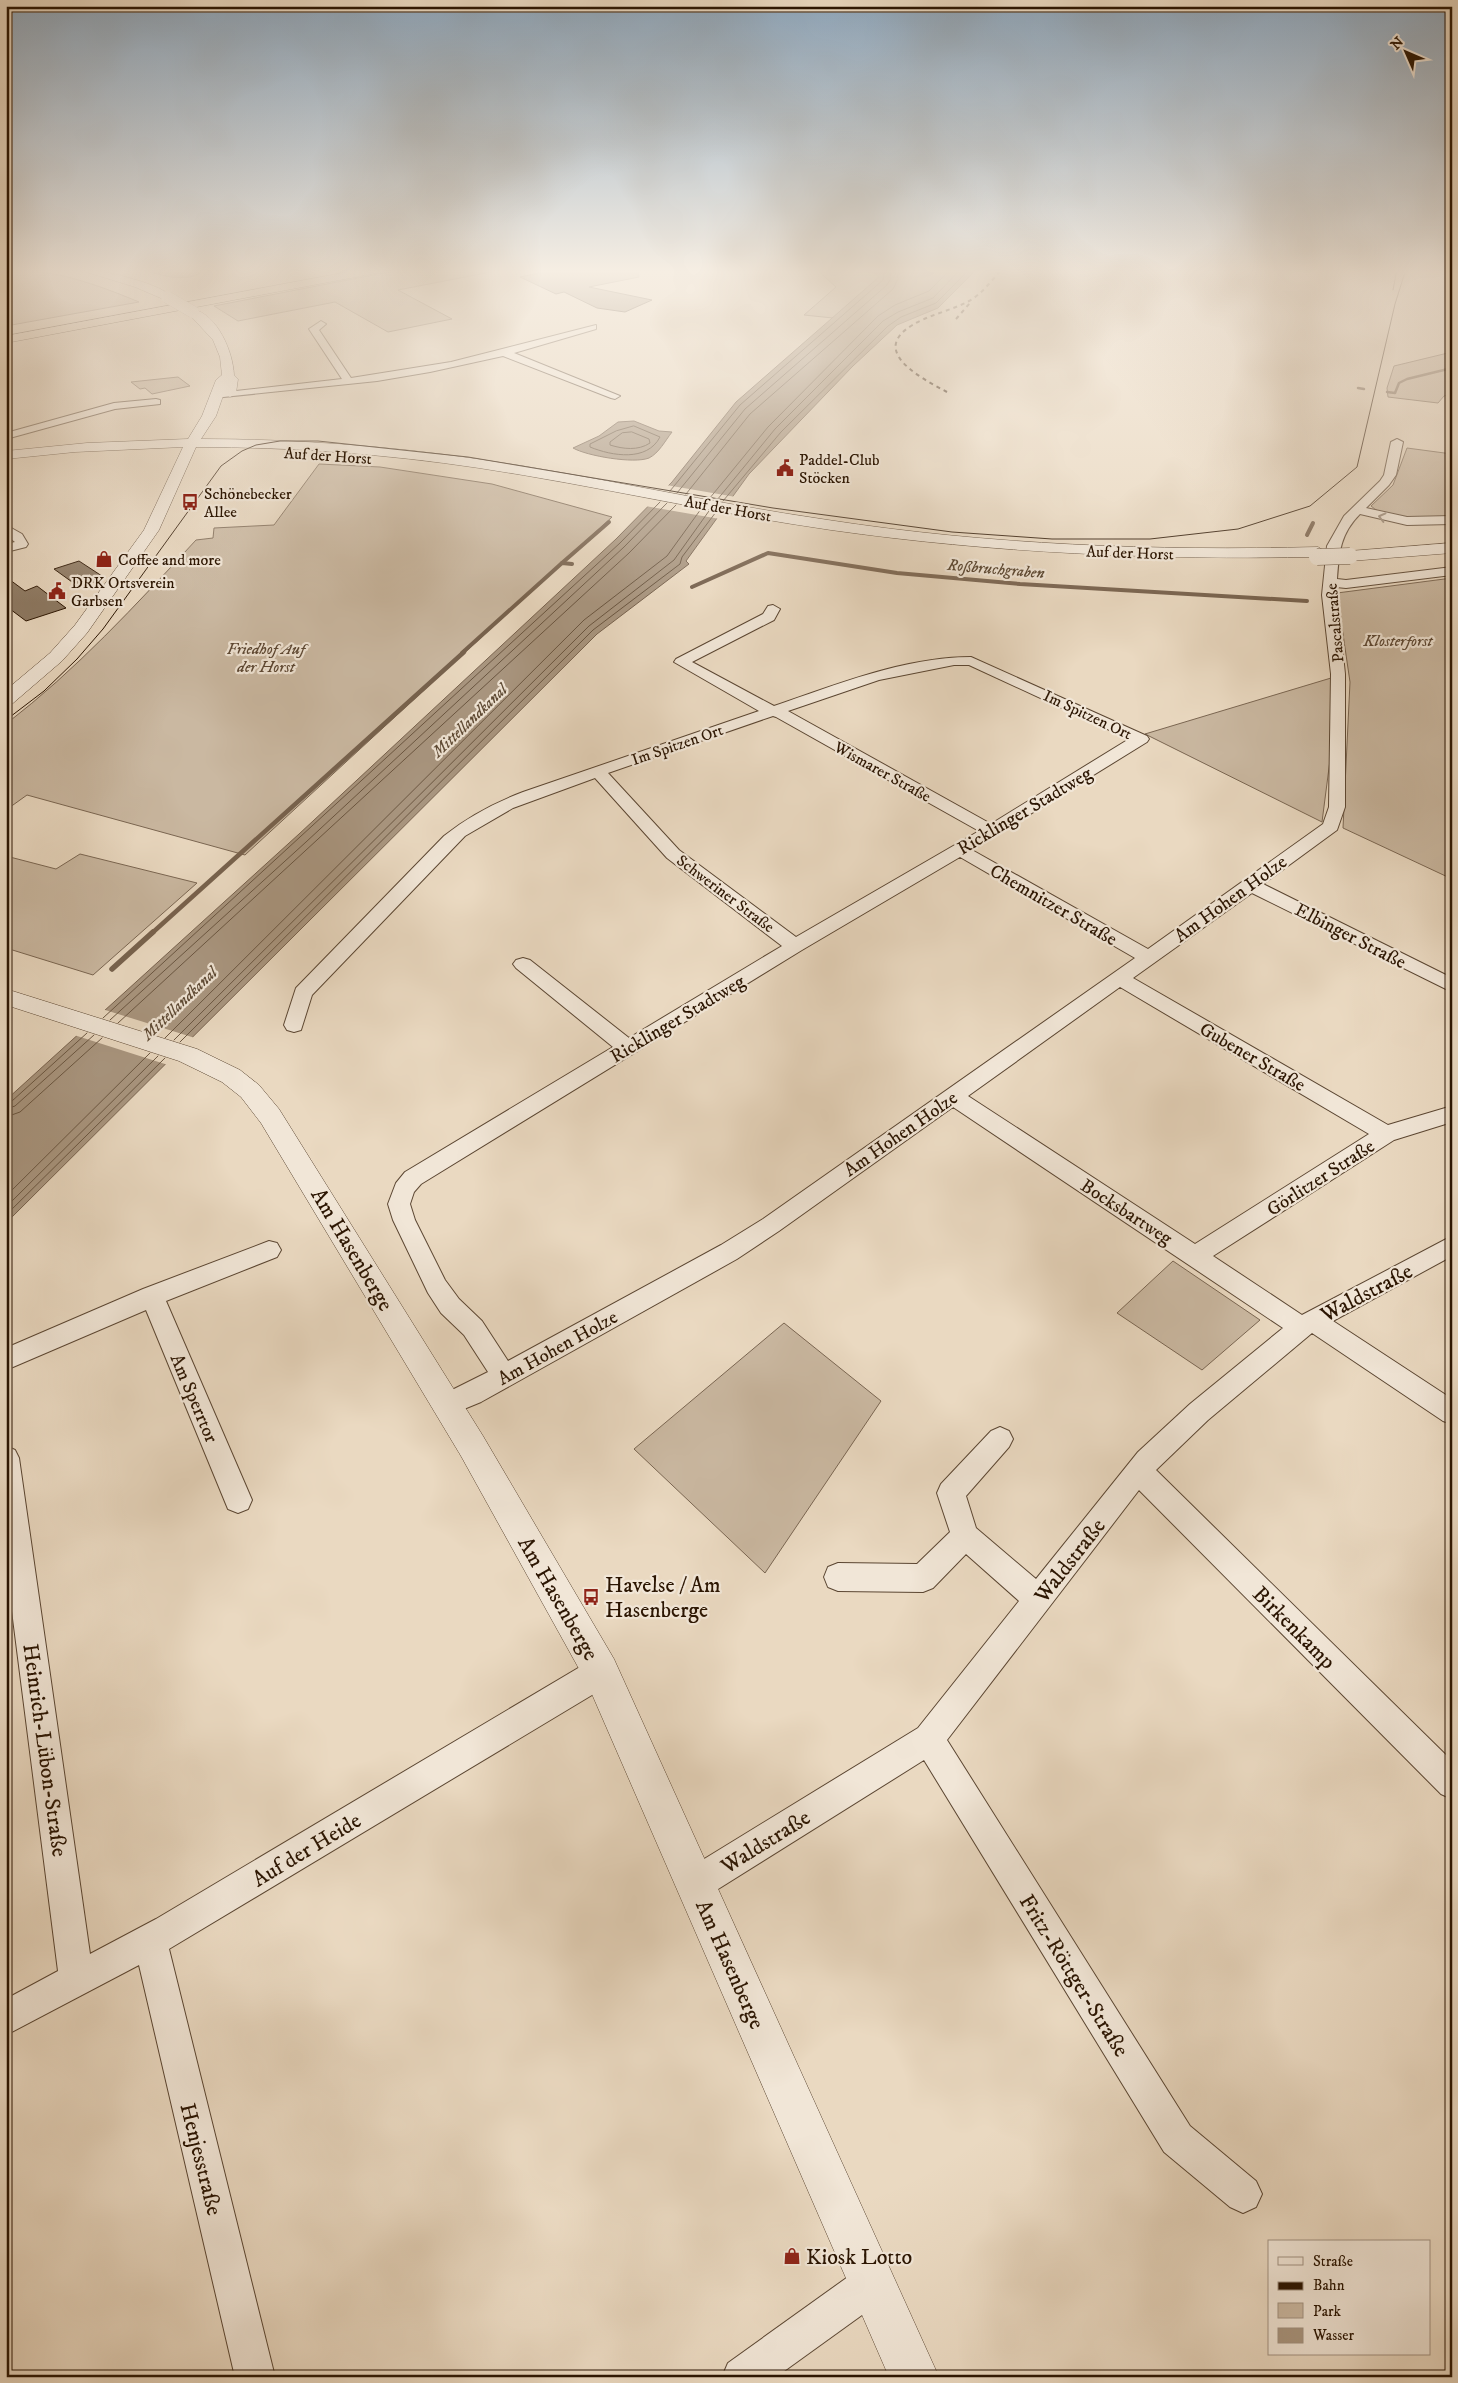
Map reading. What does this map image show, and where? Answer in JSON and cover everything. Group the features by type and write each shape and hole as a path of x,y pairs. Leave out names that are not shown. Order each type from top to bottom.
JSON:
{"street":[{"path":"205,450 224,396 222,380"},
{"path":"155,522 190,446 224,396 353,380"},
{"path":"575,380 615,396"},
{"path":"6,436 114,406 156,402"},
{"name":"Pascalstraße","path":"1331,826 1336,808 1338,674 1329,595 1333,546 1348,519 1385,483 1390,475 1397,442"},
{"name":"Auf der Horst","path":"6,456 190,446 205,450 299,453 410,462 641,495 869,535 1042,553 1160,558 1318,555 1452,548"},
{"path":"6,700 56,657 81,629 155,522 192,474"},
{"path":"1358,510 1407,521 1452,520"},
{"path":"6,529 18,537 22,544 6,548"},
{"name":"Auf der Horst","path":"1350,553 1452,542"},
{"path":"1330,582 1346,584 1452,571"},
{"name":"Wismarer Straße","path":"773,609 768,617 681,662 991,831"},
{"name":"Im Spitzen Ort","path":"294,1026 303,993 443,847 467,825 489,812 513,802 876,676 961,660 978,663 1141,739"},
{"name":"Ricklinger Stadtweg","path":"504,1376 473,1328 450,1306 436,1286 404,1220 399,1204 404,1189 413,1178 795,946 960,850 1141,739"},
{"name":"Schweriner Straße","path":"598,772 688,867 795,946"},
{"name":"Am Hohen Holze","path":"447,1405 504,1376 729,1252 771,1225 1331,826"},
{"name":"Chemnitzer Straße","path":"960,850 1148,958"},
{"name":"Elbinger Straße","path":"1250,885 1452,986"},
{"path":"523,964 628,1048"},
{"name":"Gubener Straße","path":"1119,978 1386,1134"},
{"name":"Am Hasenberge","path":"8,999 188,1055 231,1076 250,1091 270,1116 447,1405 601,1672 914,2377"},
{"name":"Bocksbartweg","path":"952,1096 1195,1256 1452,1413"},
{"name":"Görlitzer Straße","path":"1195,1256 1386,1134 1452,1114"},
{"name":"Waldstraße","path":"695,1884 929,1739 1139,1471 1199,1412 1307,1324 1452,1245"},
{"path":"6,1360 152,1296 269,1250"},
{"name":"Am Sperrtor","path":"152,1296 238,1500"},
{"path":"1000,1439 951,1493 965,1536 1038,1599"},
{"name":"Heinrich-Lübon-Straße","path":"6,1458 77,1981"},
{"name":"Birkenkamp","path":"1139,1471 1452,1783"},
{"path":"838,1577 923,1578 965,1536"},
{"name":"Auf der Heide","path":"6,2018 150,1942 601,1672"},
{"name":"Fritz-Röttger-Straße","path":"929,1739 1177,2139 1242,2194"},
{"name":"Henjesstraße","path":"150,1942 255,2377"},
{"path":"742,2377 873,2283"}],"green space":[{"path":"182,380 190,386 152,394 145,388 140,389 131,382"},
{"path":"1389,380 1452,380 1452,394 1444,396 1438,403 1388,397 1387,388"},
{"path":"1407,448 1452,454 1452,517 1410,519 1388,515 1371,506 1393,485"},
{"name":"Friedhof Auf der Horst","path":"319,464 380,467 492,484 612,517 245,855 27,795 6,810 6,724 57,682 81,659 128,613 196,540 213,538 214,528 274,525"},
{"name":"Klosterforst","path":"1452,578 1452,879 1343,828 1350,682 1337,593"},
{"path":"1341,675 1322,822 1145,734"},
{"path":"80,854 197,883 93,975 6,948 6,856 56,869"},
{"path":"1173,1261 1260,1320 1202,1370 1117,1313"},
{"path":"784,1323 881,1401 765,1573 634,1449"}],"water":[{"name":"Mittellandkanal","path":"761,380 839,380 749,474 686,561 689,564 597,634 6,1223 6,1100 299,834 616,539 672,482 736,402"},
{"path":"634,421 659,431 672,432 659,450 649,458 622,460 589,454 573,448 599,436 618,422"}],"pier":[{"path":"666,485 736,497 720,519 645,506"},
{"path":"102,1009 195,1038 168,1065 74,1035"}],"building":[{"path":"79,561 105,578 79,587 54,569"},
{"path":"6,577 25,591 37,586 66,608 26,621 6,606"}],"waterway":[{"name":"Roßbruchgraben","path":"1387,392 1395,393 1399,383 1405,380"},
{"name":"Roßbruchgraben","path":"1358,388 1364,389"},
{"path":"562,563 609,522"},
{"name":"Roßbruchgraben","path":"1307,535 1313,523"},
{"name":"Roßbruchgraben","path":"692,587 768,553 897,573 1020,584 1307,601"},
{"path":"462,653 562,563"},
{"path":"562,563 572,564"},
{"path":"151,934 464,652"},
{"path":"112,969 153,932"}],"tram line":[{"path":"6,720 44,691 77,659 103,629 221,466 242,451 256,445 280,441 318,441 468,457 773,508 952,532 1052,539 1150,539 1238,529 1310,506 1357,467 1377,380"}],"railway":[{"path":"927,380 947,392"}],"place":[{"name":"Paddel-Club Stöcken","path":"785,468"},
{"name":"Schönebecker Allee","path":"190,502"},
{"name":"Coffee and more","path":"104,559"},
{"name":"DRK Ortsverein Garbsen","path":"57,591"},
{"name":"Havelse / Am Hasenberge","path":"591,1597"},
{"name":"Kiosk Lotto","path":"792,2256"}]}
